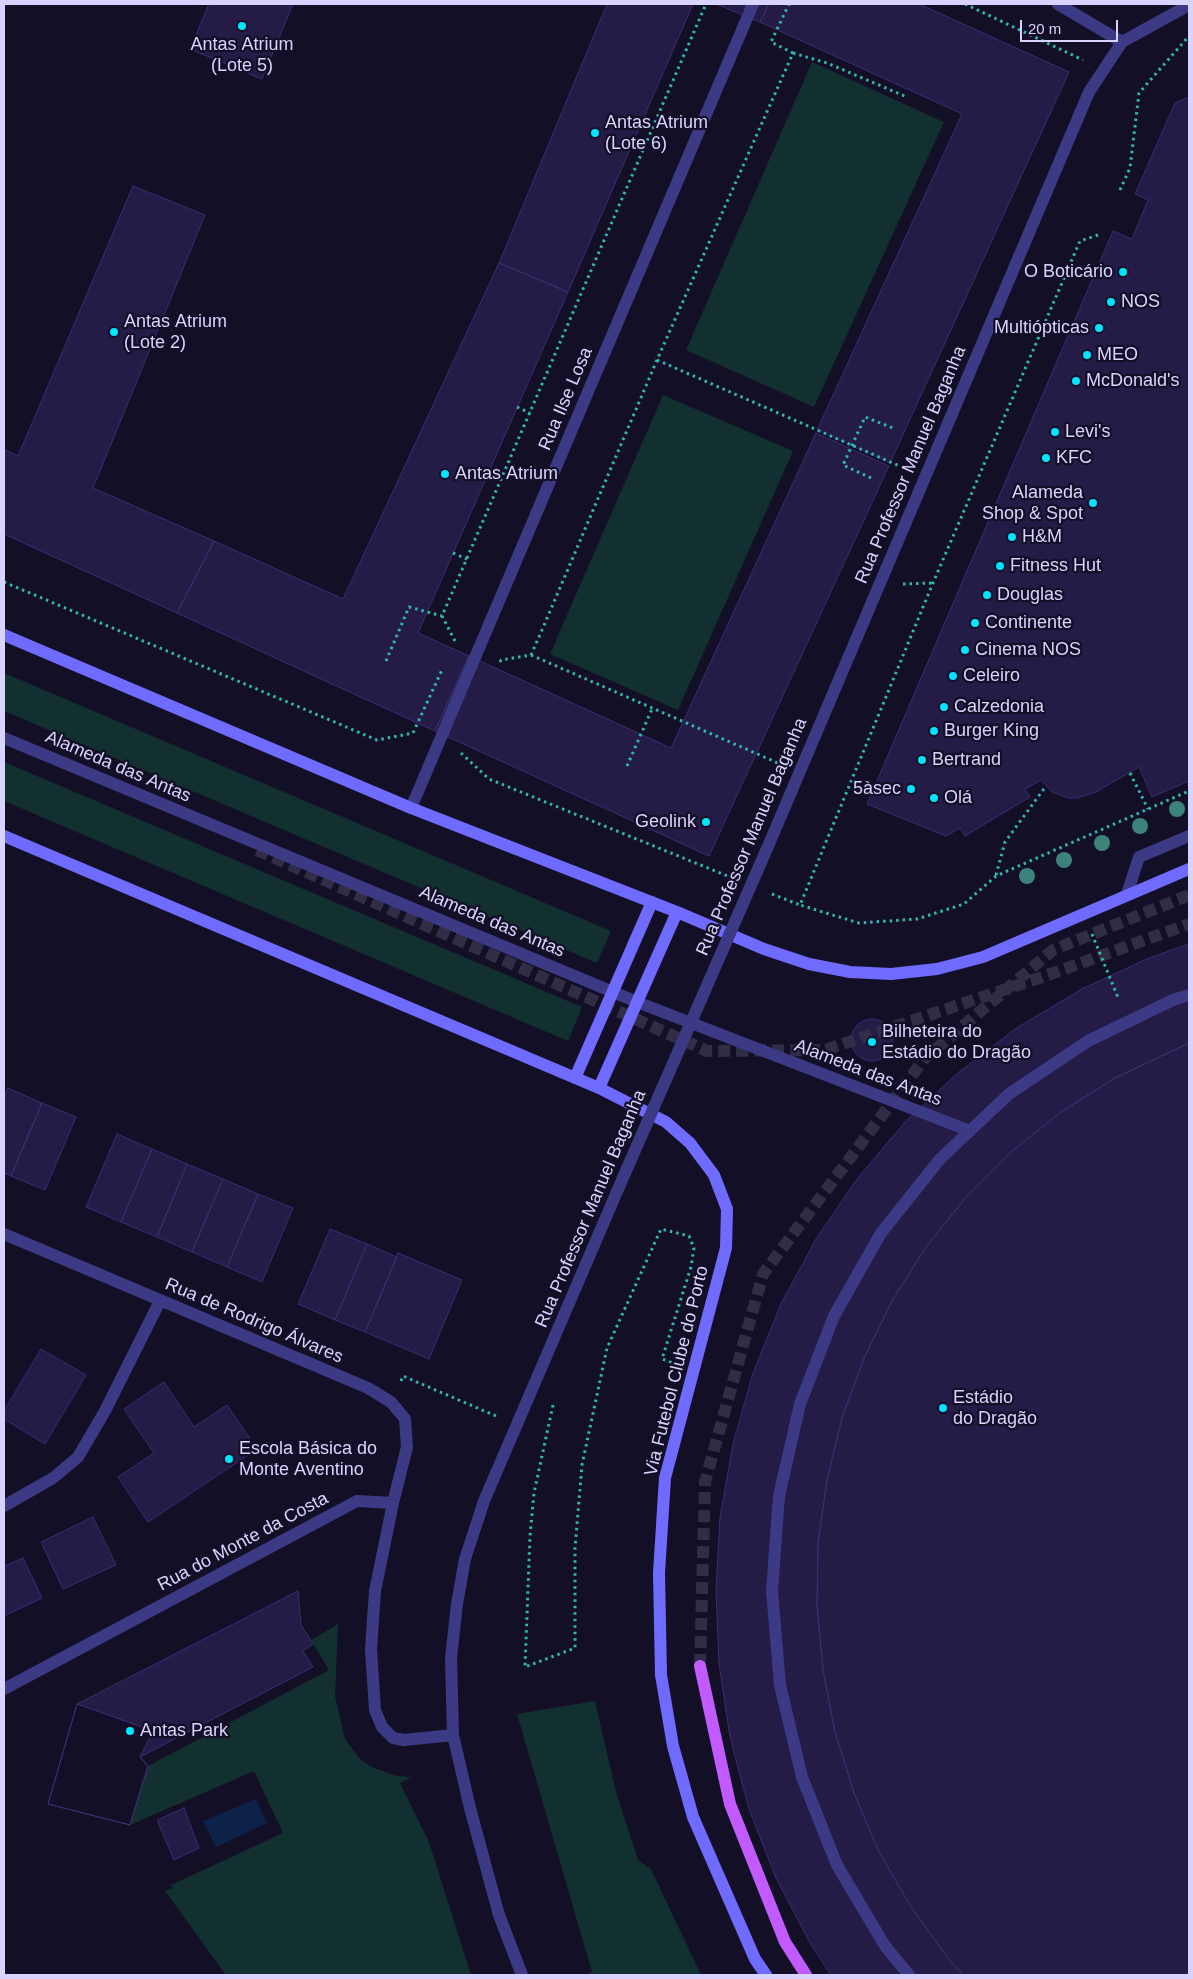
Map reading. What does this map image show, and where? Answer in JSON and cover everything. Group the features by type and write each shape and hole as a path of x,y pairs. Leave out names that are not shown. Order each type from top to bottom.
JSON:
{"main road":[{"path":"4,635 411,808 678,912 764,949 809,964 850,972 891,974 937,969 983,957 1189,869"},
{"path":"4,836 599,1088 678,912"},
{"path":"575,1078 652,902"},
{"name":"Via Futebol Clube do Porto","path":"599,1088 666,1122 690,1143 714,1175 727,1209 726,1248 665,1478 659,1573 661,1675 673,1746 693,1817 755,1959 766,1975"},
{"path":"700,1666 730,1804 785,1942 806,1975"}],"street":[{"name":"Rua Ilse Losa","path":"411,808 753,4"},
{"path":"1058,4 1122,42"},
{"name":"Rua Professor Manuel Baganha","path":"522,1975 499,1915 470,1808 453,1735 451,1658 457,1604 465,1559 484,1501 769,844 1088,92 1122,42 1189,5"},
{"name":"Alameda das Antas","path":"4,738 637,1002 970,1131"},
{"path":"1128,894 1138,858 1189,836"},
{"path":"909,1975 885,1946 837,1865 802,1777 780,1685 772,1591 778,1506 800,1404 834,1316 881,1233 940,1159 1009,1094 1088,1041 1173,1000 1189,995"},
{"name":"Rua de Rodrigo Álvares","path":"4,1234 368,1388 391,1402 404,1419 407,1448 394,1503"},
{"path":"4,1506 53,1478 78,1457 105,1411 160,1300"},
{"name":"Rua do Monte da Costa","path":"4,1689 357,1501 394,1503"},
{"path":"394,1503 375,1591 371,1649 375,1710 382,1727 393,1738 404,1740 453,1735"}],"path":[{"path":"442,616 706,4"},
{"path":"789,4 771,42 794,53 828,63 907,97"},
{"path":"964,4 1083,59 1080,67"},
{"path":"1120,190 1130,168 1139,93 1189,36"},
{"path":"531,655 657,360 794,53"},
{"path":"800,905 933,583 1080,241 1098,235"},
{"path":"657,360 907,470"},
{"path":"517,407 530,413"},
{"path":"870,478 843,465 865,416 893,428"},
{"path":"453,553 467,559"},
{"path":"4,582 377,740 413,733 444,666"},
{"path":"386,661 409,607 442,616 455,640 452,649"},
{"path":"497,668 501,660 531,655 783,765"},
{"path":"627,766 652,709"},
{"path":"464,745 461,754 489,779 736,879"},
{"path":"1130,773 1148,809"},
{"path":"996,876 1004,842 1046,786"},
{"path":"763,890 800,905 859,923 917,919 964,904 996,876 1189,791"},
{"path":"1083,913 1128,1022"},
{"path":"554,1397 534,1493 530,1536 525,1667 575,1648 575,1548 582,1465 607,1348 662,1229 689,1236 694,1248 691,1268 662,1359 694,1371"},
{"path":"403,1376 498,1416"}],"green space":[{"path":"812,62 944,122 814,407 686,350"},
{"path":"663,395 793,451 678,710 550,654"},
{"path":"4,673 611,931 597,963 4,711"},
{"path":"4,762 582,1007 568,1041 4,801"},
{"path":"338,1624 335,1696 345,1739 361,1760 372,1767 396,1776 411,1777 400,1783 429,1842 471,1975 226,1975 165,1891 173,1888 171,1885 283,1833 254,1771 130,1825 148,1766 329,1670 311,1640"},
{"path":"595,1701 616,1792 638,1860 651,1869 701,1975 585,1975 592,1972 517,1714"}],"water":[{"path":"256,1799 267,1823 216,1847 203,1821"}],"building":[{"name":"Antas Atrium (Lote 5)","path":"209,4 293,4 262,79 190,49"},
{"name":"Antas Atrium (Lote 6)","path":"607,4 693,4 568,292 499,263"},
{"path":"716,4 769,4 760,22"},
{"path":"769,4 919,4 1069,72 890,463 817,430 962,114 760,22"},
{"name":"Alameda Shop & Spot","path":"1189,97 1189,781 1152,797 1139,767 1096,792 1077,798 1068,798 1052,792 1041,780 1025,789 1030,797 965,836 960,828 946,836 867,804 1113,231 1132,239 1148,200 1135,194 1175,103"},
{"name":"Antas Atrium (Lote 2)","path":"133,186 205,215 93,488 214,541 177,613 4,534 4,449 18,456"},
{"name":"Antas Atrium","path":"499,263 568,292 418,633 469,656 435,731 177,613 214,541 343,599"},
{"path":"816,433 889,466 709,856 435,731 469,656 671,748"},
{"path":"1189,944 1189,1043 1115,1078 1061,1112 1011,1152 966,1197 926,1247 892,1301 864,1358 842,1418 827,1480 818,1543 817,1606 823,1670 835,1732 854,1793 879,1852 911,1907 948,1958 963,1975 831,1975 810,1943 776,1878 749,1809 730,1737 719,1664 716,1591 720,1517 733,1444 753,1373 781,1304 816,1239 857,1179 905,1122 959,1072 1018,1027 1082,989 1149,958"},
{"name":"Bilheteira do Estádio do Dragão","path":"872,1019 887,1025 893,1040 887,1055 872,1061 857,1055 851,1040 857,1025"},
{"name":"Estádio do Dragão","path":"1189,1043 1189,1975 963,1975 948,1958 911,1907 879,1852 854,1793 835,1732 823,1670 817,1606 818,1543 827,1480 842,1418 864,1358 892,1301 926,1247 966,1197 1011,1152 1061,1112 1115,1078"},
{"path":"8,1088 42,1103 11,1176 4,1173 4,1097"},
{"path":"42,1103 76,1117 45,1190 11,1176"},
{"path":"117,1134 152,1149 121,1222 86,1207"},
{"path":"152,1149 187,1164 157,1237 121,1222"},
{"path":"187,1164 223,1179 192,1252 157,1237"},
{"path":"223,1179 258,1194 227,1267 192,1252"},
{"path":"258,1194 293,1208 262,1282 227,1267"},
{"path":"330,1229 367,1244 335,1320 298,1304"},
{"path":"367,1244 397,1257 365,1332 335,1320"},
{"path":"398,1253 462,1280 429,1359 365,1332"},
{"path":"41,1349 86,1375 45,1444 4,1419 4,1411"},
{"path":"164,1382 194,1427 227,1405 257,1449 148,1522 118,1477 154,1453 124,1409"},
{"path":"93,1517 116,1565 63,1589 41,1542"},
{"path":"23,1558 42,1598 4,1616 4,1566"},
{"name":"Antas Park","path":"298,1591 301,1625 313,1644 303,1651 313,1667 140,1757 148,1766 130,1825 48,1804 77,1704"},
{"path":"77,1704 153,1731 140,1757 148,1766 130,1825 48,1804"},
{"path":"184,1808 199,1848 174,1860 157,1820"}],"tunnel":[{"path":"257,850 707,1051 825,1050 1048,975 1189,924"},
{"path":"700,1666 705,1482 763,1274 925,1058 1053,950 1189,895"}],"place":[{"name":"Antas Atrium (Lote 5)","path":"242,26"},
{"name":"Antas Atrium (Lote 6)","path":"595,133"},
{"name":"O Boticário","path":"1123,272"},
{"name":"NOS","path":"1111,302"},
{"name":"Multiópticas","path":"1099,328"},
{"name":"Antas Atrium (Lote 2)","path":"114,332"},
{"name":"MEO","path":"1087,355"},
{"name":"McDonald's","path":"1076,381"},
{"name":"Levi's","path":"1055,432"},
{"name":"KFC","path":"1046,458"},
{"name":"Antas Atrium","path":"445,474"},
{"name":"Alameda Shop & Spot","path":"1093,503"},
{"name":"H&M","path":"1012,537"},
{"name":"Fitness Hut","path":"1000,566"},
{"name":"Douglas","path":"987,595"},
{"name":"Continente","path":"975,623"},
{"name":"Cinema NOS","path":"965,650"},
{"name":"Celeiro","path":"953,676"},
{"name":"Calzedonia","path":"944,707"},
{"name":"Burger King","path":"934,731"},
{"name":"Bertrand","path":"922,760"},
{"name":"5àsec","path":"911,789"},
{"name":"Olá","path":"934,798"},
{"name":"Geolink","path":"706,822"},
{"name":"Bilheteira do Estádio do Dragão","path":"872,1042"},
{"name":"Estádio do Dragão","path":"943,1408"},
{"name":"Escola Básica do Monte Aventino","path":"229,1459"},
{"name":"Antas Park","path":"130,1731"}]}
